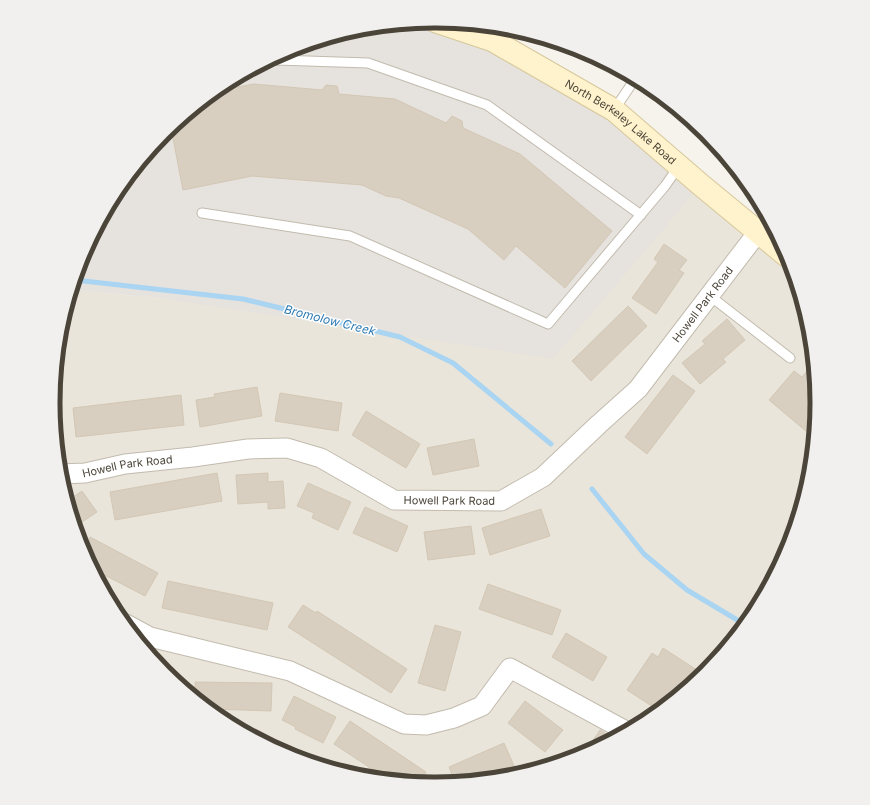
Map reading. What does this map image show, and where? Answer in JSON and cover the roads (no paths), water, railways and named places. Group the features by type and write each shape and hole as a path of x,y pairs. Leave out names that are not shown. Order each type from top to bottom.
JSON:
{"street":[{"name":"North Berkeley Lake Road","path":"459,29 492,40 614,110 775,246"},
{"name":"Howell Park Road","path":"68,474 85,473 125,464 193,457 248,449 287,448 320,458 394,500 501,501 543,477 638,389 758,232"},
{"path":"139,631 150,637 290,671 404,724 426,724 454,718 482,706 510,668 620,728"}],"lane":[{"path":"285,60 368,63 487,105 641,215"},
{"path":"614,110 632,84"},
{"path":"202,212 350,236 548,324 641,215 679,166"},
{"path":"710,296 790,358"}],"waterway":[{"name":"Bromolow Creek","path":"81,281 243,299 400,337 453,363 551,444"},
{"name":"Bromolow Creek","path":"592,489 644,554 687,590 739,621"}]}
